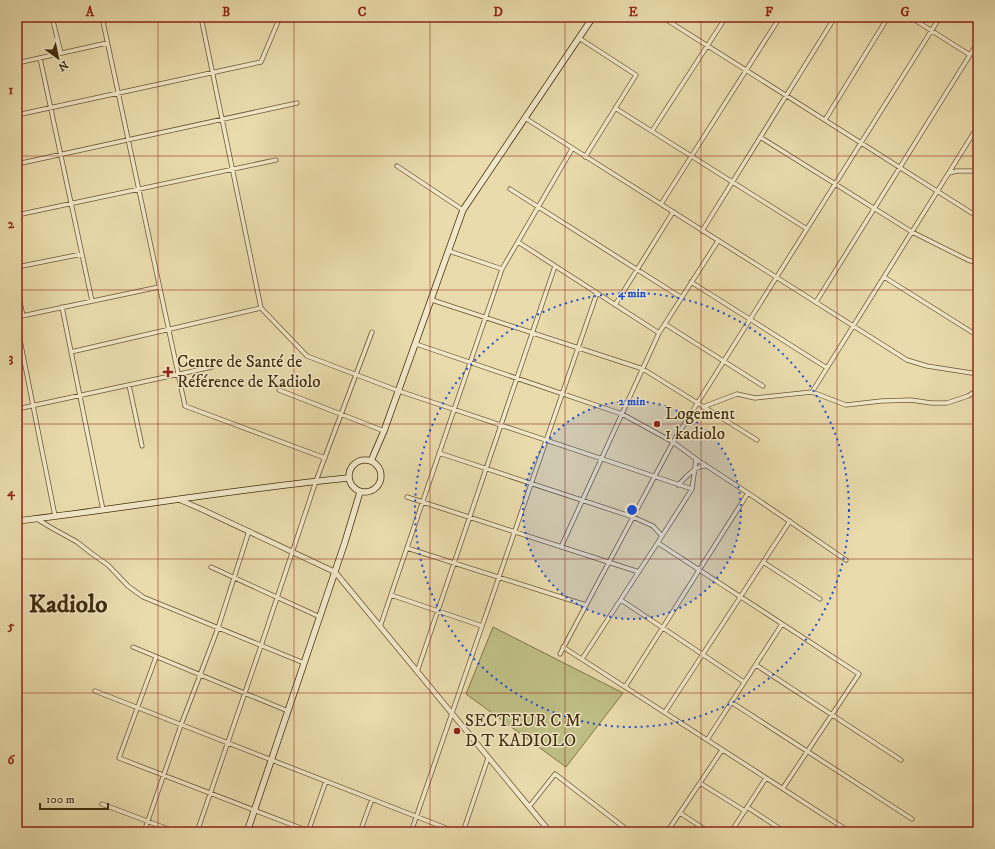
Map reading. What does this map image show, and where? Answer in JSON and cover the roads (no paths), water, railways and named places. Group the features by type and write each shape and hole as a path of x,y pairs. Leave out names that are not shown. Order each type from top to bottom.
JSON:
{"main road":[{"path":"371,461 384,431 416,344 463,210 593,17"},
{"path":"360,460 371,461 380,471 380,480 378,485 370,492 365,493 355,490 348,478 351,467 360,460"},
{"path":"17,521 177,499 348,478"},
{"path":"247,832 345,542 360,492"}],"street":[{"path":"52,17 61,53"},
{"path":"102,17 185,406 324,458"},
{"path":"201,17 261,308 307,356 399,390 692,489"},
{"path":"17,115 261,62 280,17"},
{"path":"662,17 978,217"},
{"path":"652,131 726,17"},
{"path":"660,204 780,17"},
{"path":"702,231 835,17"},
{"path":"825,120 888,17"},
{"path":"910,17 970,55"},
{"path":"560,654 673,442 940,17"},
{"path":"579,38 636,75 585,157"},
{"path":"816,302 978,42"},
{"path":"17,63 107,43"},
{"path":"40,58 92,301"},
{"path":"17,164 297,103"},
{"path":"615,108 807,229"},
{"path":"525,118 907,360 927,366 978,374"},
{"path":"812,392 978,126"},
{"path":"760,137 912,232 968,260 978,263"},
{"path":"380,627 502,269 572,149"},
{"path":"17,215 276,160"},
{"path":"396,166 463,210"},
{"path":"949,173 957,171 978,171"},
{"path":"510,189 682,298"},
{"path":"615,305 673,212"},
{"path":"561,547 659,333 718,241"},
{"path":"518,242 659,333"},
{"path":"449,251 502,269"},
{"path":"17,267 82,254"},
{"path":"417,672 555,266"},
{"path":"884,277 978,336"},
{"path":"692,282 827,368"},
{"path":"17,317 159,287"},
{"path":"17,288 23,316"},
{"path":"411,832 597,294"},
{"path":"432,300 643,369 757,440"},
{"path":"62,307 103,510"},
{"path":"71,352 261,308"},
{"path":"665,324 763,386"},
{"path":"17,325 55,516"},
{"path":"197,832 324,458 372,332"},
{"path":"416,344 622,414 673,442 706,466 846,560"},
{"path":"17,409 212,367"},
{"path":"129,385 142,446"},
{"path":"279,390 384,431"},
{"path":"703,407 737,394 755,398 812,392 846,405 881,401 911,400 932,403 947,403 968,396 978,390"},
{"path":"439,453 633,517 653,526 662,536"},
{"path":"582,659 692,489 696,459"},
{"path":"678,484 694,469 700,466 706,466"},
{"path":"625,687 748,493"},
{"path":"407,497 639,572"},
{"path":"177,499 335,572 550,832"},
{"path":"37,519 71,537 108,565 128,586 143,597 304,663"},
{"path":"665,712 790,521"},
{"path":"144,832 181,725 218,628 248,531"},
{"path":"658,543 859,674 783,788"},
{"path":"407,548 586,605"},
{"path":"763,562 820,599"},
{"path":"211,567 320,617"},
{"path":"391,595 482,626"},
{"path":"621,600 744,682"},
{"path":"707,740 782,624"},
{"path":"132,647 288,711"},
{"path":"564,647 850,832"},
{"path":"156,657 119,758 309,832 326,781"},
{"path":"756,664 901,760"},
{"path":"95,691 456,832"},
{"path":"732,702 912,819"},
{"path":"667,832 722,750"},
{"path":"463,832 488,758"},
{"path":"529,807 554,774 630,832"},
{"path":"731,832 766,778"},
{"path":"700,782 785,832"},
{"path":"360,832 372,799"},
{"path":"102,804 176,832"},
{"path":"680,813 709,832"}],"place":[{"name":"Centre de Santé de Référence de Kadiolo","path":"168,372"},
{"name":"Logement 1 kadiolo","path":"657,424"},
{"name":"SECTEUR C M D T KADIOLO","path":"457,731"}],"district":[{"name":"Kadiolo","path":"68,604"}]}
